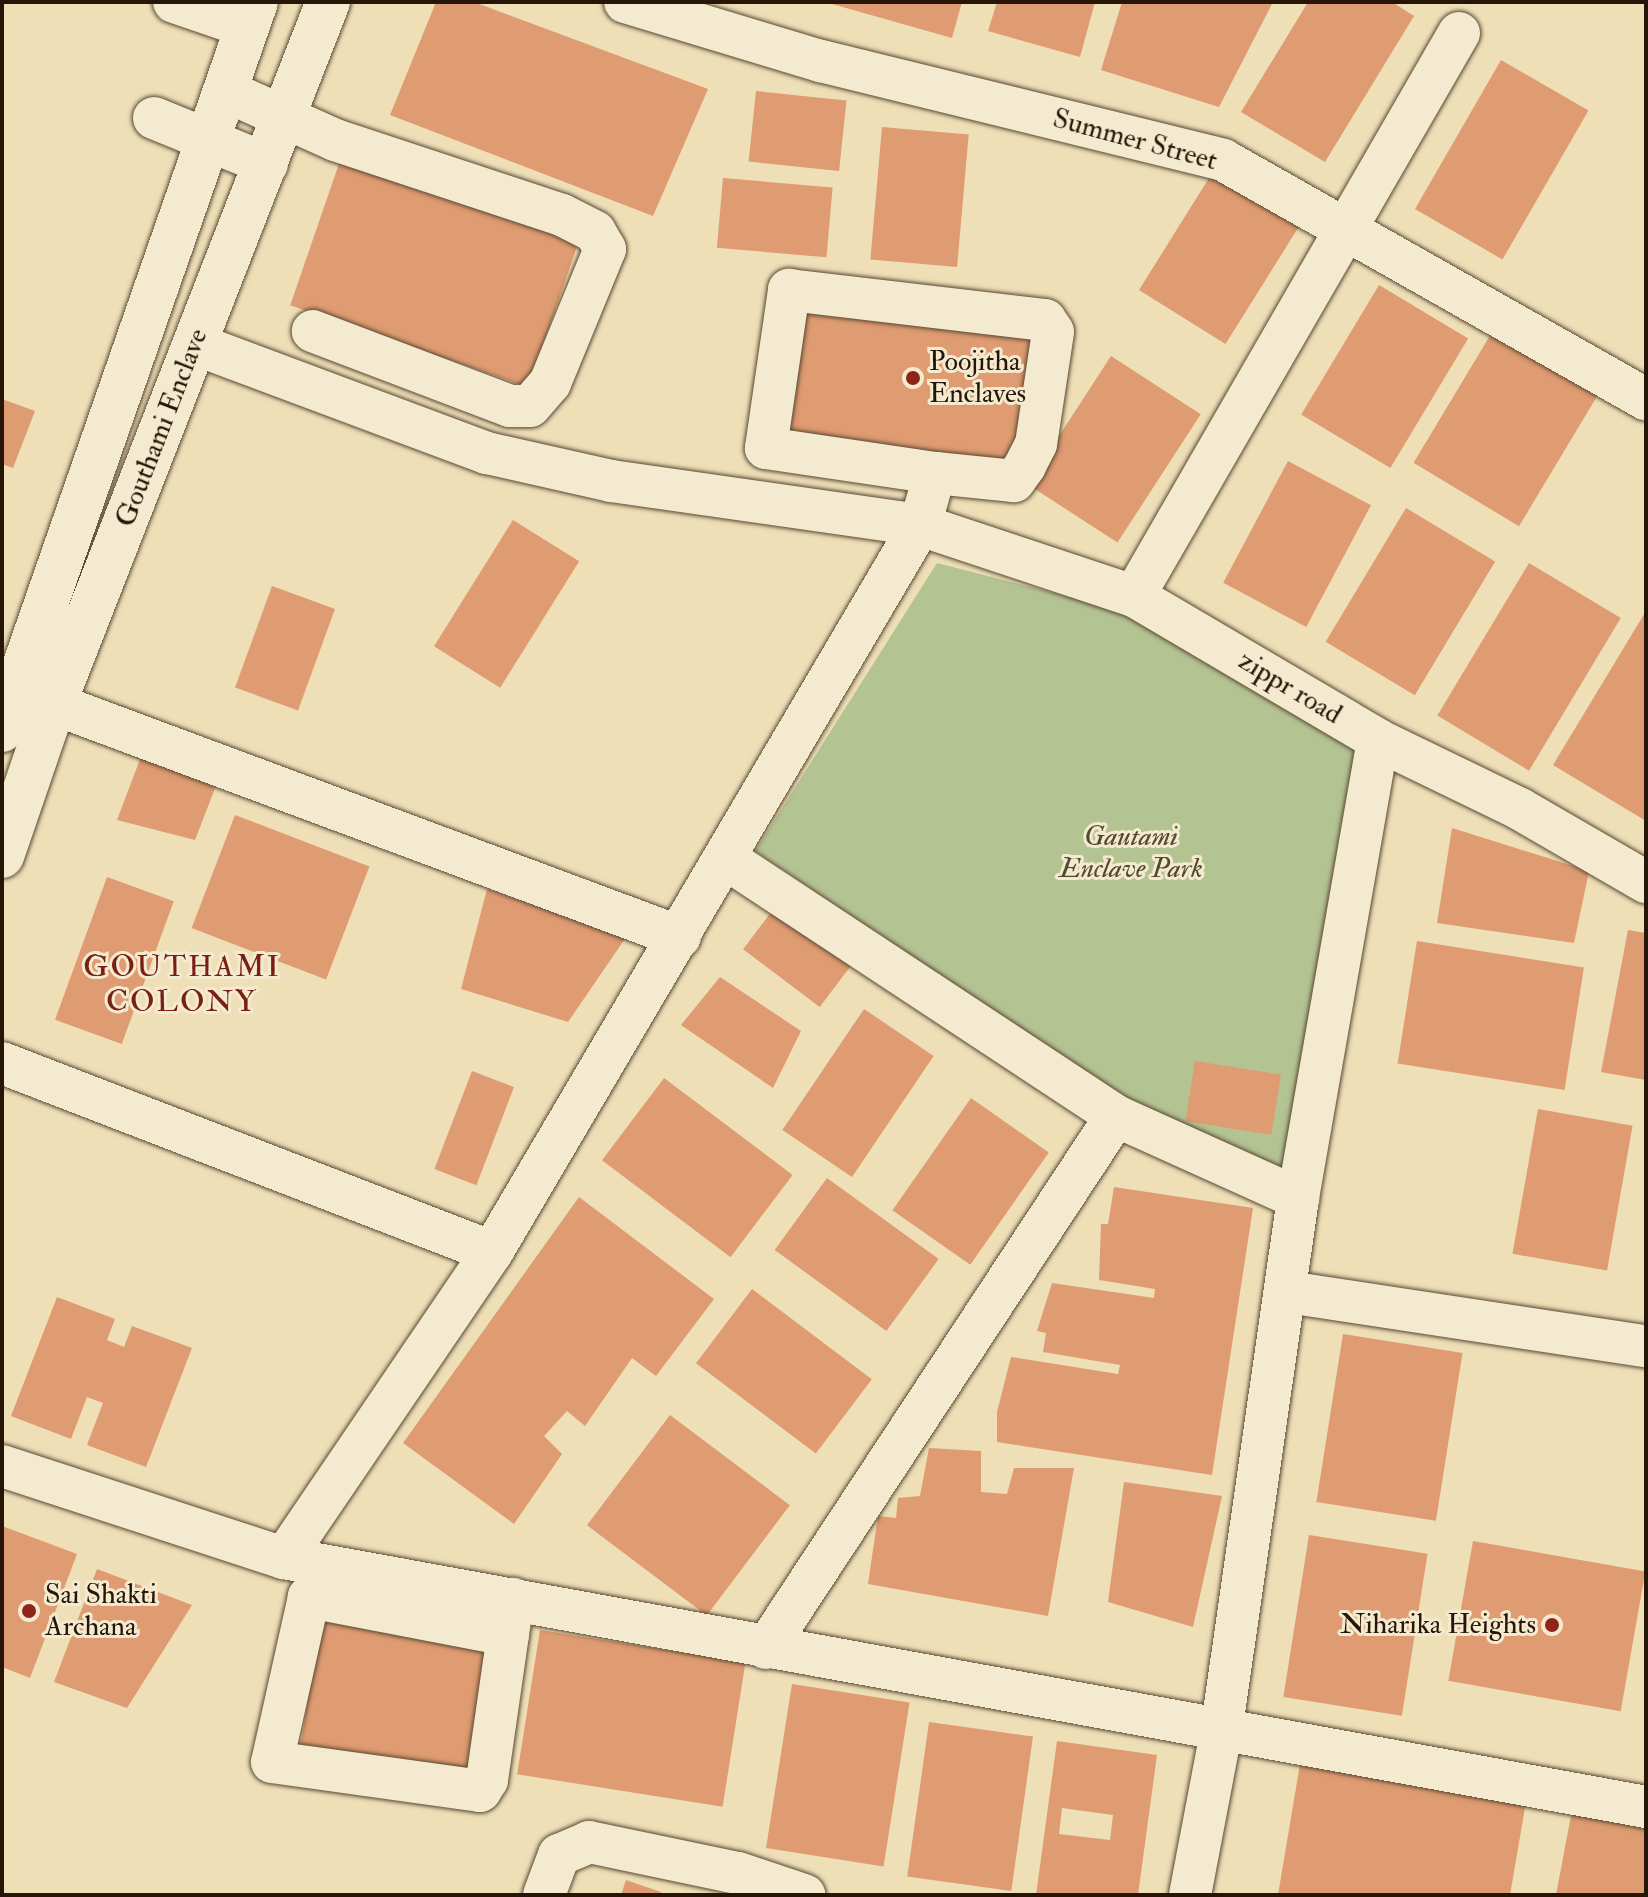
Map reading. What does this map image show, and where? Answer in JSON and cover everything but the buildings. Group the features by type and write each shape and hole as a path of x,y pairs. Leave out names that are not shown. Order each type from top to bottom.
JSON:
{"street":[{"path":"174,2 251,14"},
{"name":"Gouthami Enclave","path":"2,730 25,693 195,344 328,2"},
{"name":"Summer Street","path":"625,2 821,61 1223,160 1646,399"},
{"name":"Gouthami Enclave","path":"2,856 25,693 251,14"},
{"path":"1134,596 1459,33"},
{"path":"226,91 335,140 562,215 595,232 605,249 550,383 530,406 510,406 313,331"},
{"path":"154,118 267,164"},
{"path":"789,290 1045,320 1053,332 1036,444 1020,473 1014,481 935,473 766,448 789,290"},
{"name":"zippr road","path":"195,344 487,453 611,481 920,525 1134,596 1378,740 1520,809 1646,882"},
{"path":"284,1558 492,1252 920,525 935,473"},
{"path":"25,693 680,937"},
{"path":"1190,1895 1221,1733 1287,1292 1298,1198 1378,740"},
{"path":"725,858 1116,1116 1298,1198"},
{"path":"2,1063 492,1252"},
{"path":"766,1648 1116,1116"},
{"path":"1287,1292 1646,1346"},
{"path":"2,1466 284,1558 511,1617"},
{"path":"511,1617 487,1780 480,1791 272,1762 309,1597 511,1617 766,1648 1221,1733 1646,1807"},
{"path":"544,1895 559,1855 589,1842 738,1873 804,1895"}],"green space":[{"name":"Gautami Enclave Park","path":"937,563 1121,610 1362,746 1282,1175 1130,1102 755,851"}],"place":[{"name":"Poojitha Enclaves","path":"913,378"},
{"name":"Sai Shakti Archana","path":"29,1611"},
{"name":"Niharika Heights","path":"1552,1625"}],"district":[{"name":"GOUTHAMI COLONY","path":"182,984"}]}
